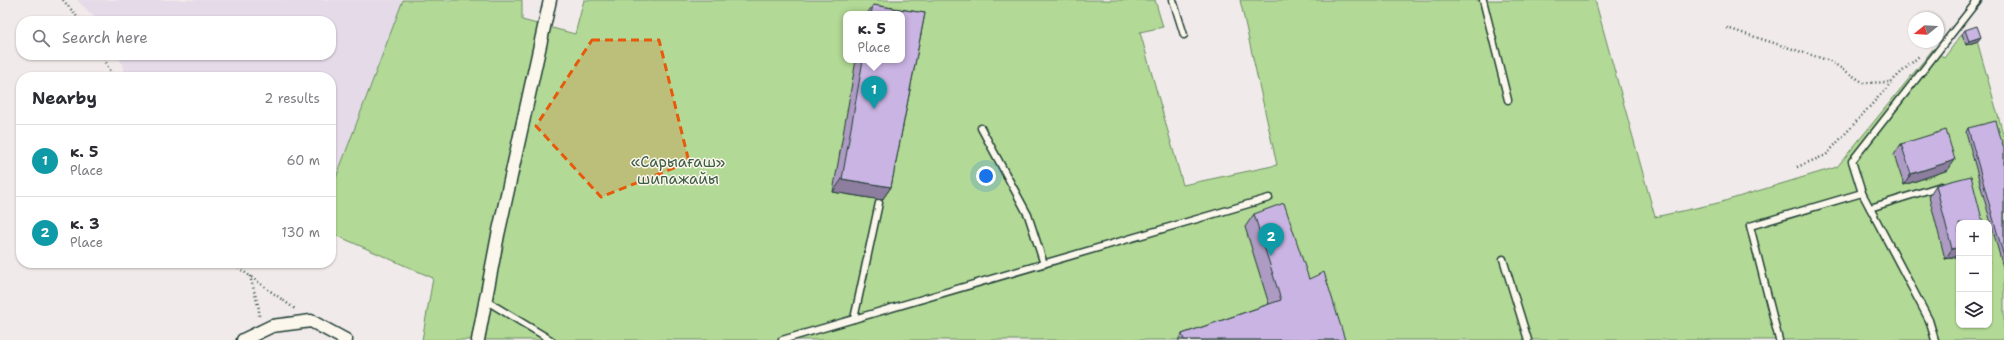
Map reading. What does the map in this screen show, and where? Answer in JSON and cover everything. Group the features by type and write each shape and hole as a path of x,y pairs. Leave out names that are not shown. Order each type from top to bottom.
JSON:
{"street":[{"path":"478,340 498,235 550,0"},
{"path":"243,340 272,326 311,321 346,340"}],"lane":[{"path":"1173,0 1184,35"},
{"path":"1483,0 1508,100"},
{"path":"1935,340 1929,320 1862,193 1852,161 1978,0"},
{"path":"981,128 1028,215 1044,264"},
{"path":"1870,208 1949,184"},
{"path":"1779,340 1750,226 1862,193"},
{"path":"782,340 1270,198"},
{"path":"854,319 879,203"},
{"path":"1503,259 1528,340"},
{"path":"485,300 550,340"}],"path":[{"path":"63,0 77,16"},
{"path":"1727,28 1830,61 1864,83 1891,82"},
{"path":"1797,167 1826,155 1891,82 1923,52"},
{"path":"105,60 110,72"},
{"path":"239,268 311,321"},
{"path":"250,276 259,309 258,332"}],"highlighted area":[{"path":"592,40 659,40 689,162 601,197 536,126"}],"shaded area":[{"path":"77,0 403,0 336,178 336,72 125,72 120,60 336,60 336,16 93,16"}],"green space":[{"name":"«Сарыағаш» шипажайы","path":"403,0 522,0 522,20 575,34 584,0 1155,0 1163,27 1140,32 1183,185 1277,165 1240,0 1595,0 1655,217 1718,203 1837,167 1934,48 1944,58 1962,34 1974,30 2004,137 2004,340 422,340 433,278 336,235 336,178"}],"building":[{"path":"873,5 925,13 891,187 842,179 862,63 905,63 905,11 872,11"},
{"path":"1977,26 1981,37 1969,41 1965,30"},
{"path":"1996,121 2004,149 2004,257 1968,128"},
{"path":"1946,130 1955,160 1911,174 1901,144"},
{"path":"1971,176 1982,220 1956,220 1956,248 1952,249 1936,185"},
{"path":"1284,203 1309,279 1324,272 1345,340 1184,340 1182,334 1281,300 1254,214"}],"place":[{"name":"к. 5","path":"874,109"},
{"name":"к. 3","path":"1271,256"}]}
